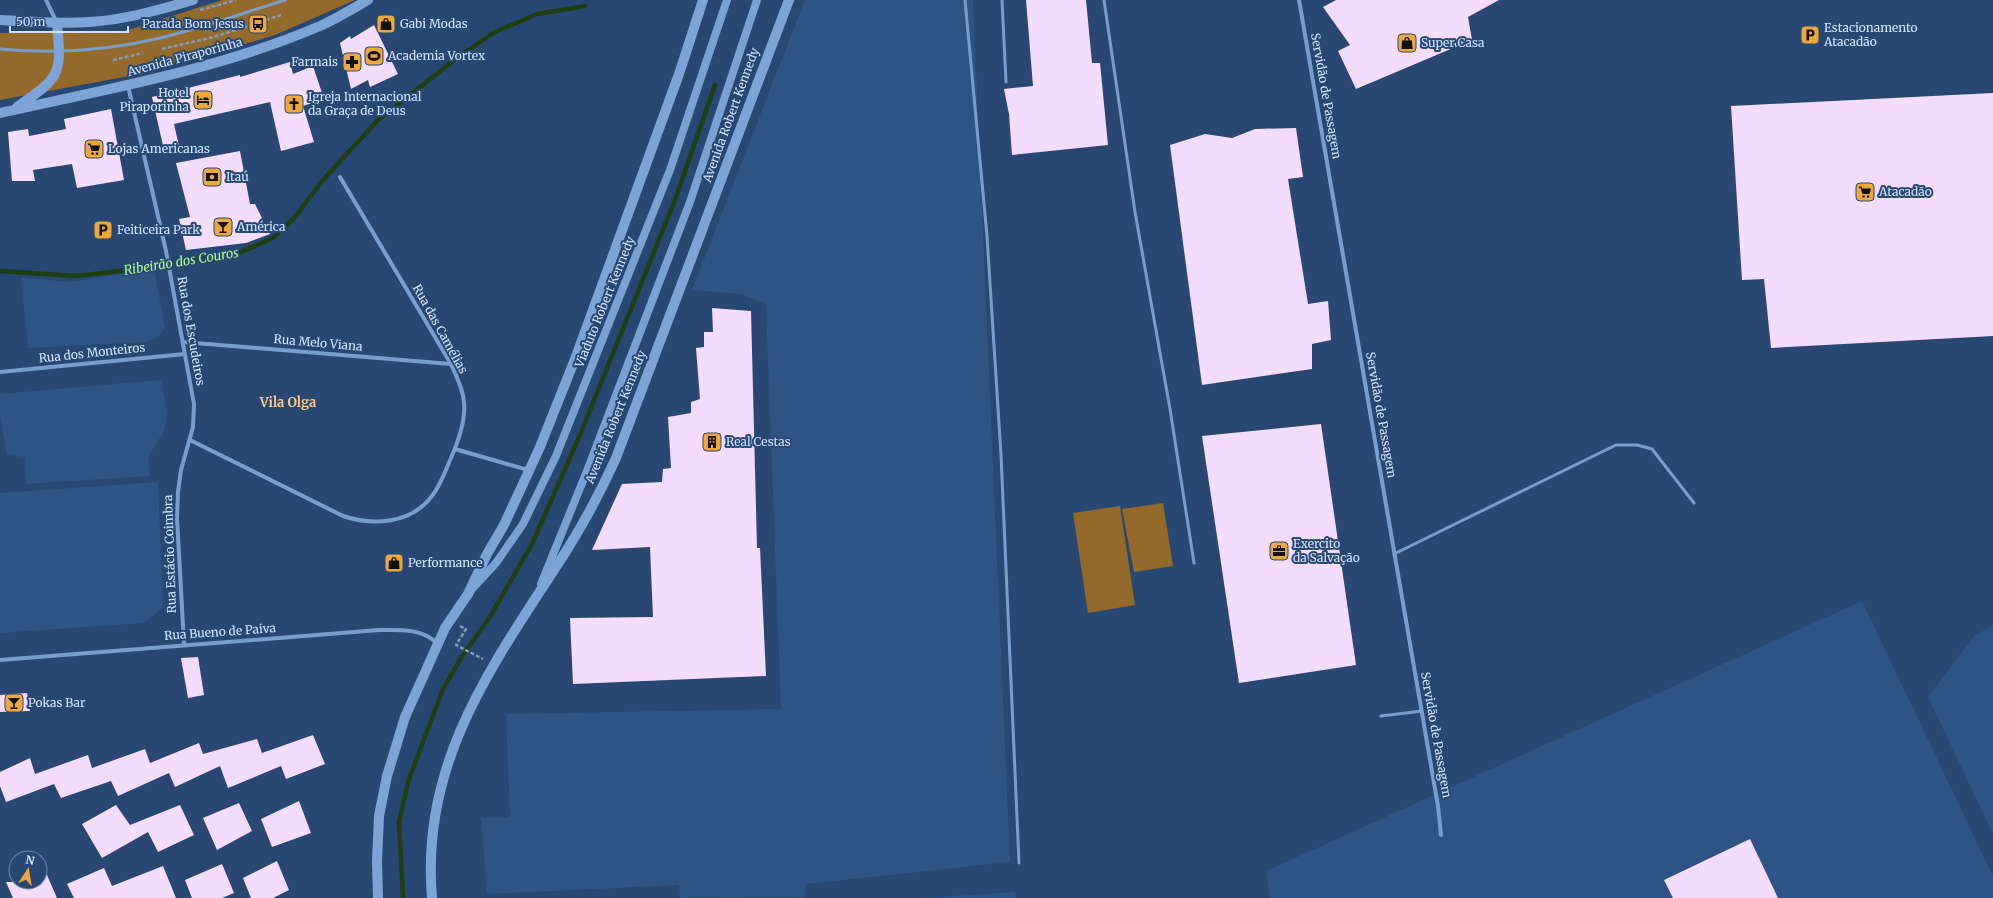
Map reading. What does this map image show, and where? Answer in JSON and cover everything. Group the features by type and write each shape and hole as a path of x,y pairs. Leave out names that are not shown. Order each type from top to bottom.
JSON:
{"main road":[{"path":"0,20 57,24 90,22 124,18 193,0"},
{"name":"Avenida Piraporinha","path":"0,113 128,86 253,51 321,25 368,0"},
{"path":"378,898 377,838 387,776 405,717 445,628 468,594 530,471 577,354 679,74 703,0"},
{"name":"Viaduto Robert Kennedy","path":"468,594 496,564 523,524 556,456 670,170 727,0"},
{"path":"536,596 690,202 757,0"},
{"name":"Avenida Robert Kennedy","path":"432,898 431,846 435,809 446,767 460,728 471,706 536,596 565,552 597,498 616,458 789,0"},
{"path":"14,110 49,84 56,73 60,52 57,24"}],"street":[{"path":"46,0 57,24"},
{"name":"Servidão de Passagem","path":"1299,0 1422,711 1438,806 1441,834"},
{"name":"Rua dos Escudeiros","path":"128,86 171,275 194,404 193,427 190,440"},
{"name":"Rua das Camélias","path":"190,440 342,516 366,522 385,522 404,518 426,503 438,488 455,449 464,418 464,402 461,389 451,364 340,177"},
{"name":"Rua Melo Viana","path":"183,342 451,364"},
{"name":"Rua dos Monteiros","path":"0,372 185,354"},
{"name":"Rua Estácio Coimbra","path":"184,644 177,518 181,470 190,440"},
{"path":"455,449 530,471"},
{"name":"Rua Bueno de Paiva","path":"0,660 184,644 394,630 419,632 426,635 437,644"}],"lane":[{"path":"0,50 60,52 123,46 160,38 285,0"},
{"path":"965,0 988,236 1001,471 1019,863"},
{"path":"1002,0 1006,82"},
{"path":"1104,0 1135,212 1170,409 1194,563"},
{"path":"1394,554 1616,445 1637,444 1652,449 1694,503"},
{"path":"1381,716 1422,711"}],"path":[{"path":"159,49 214,37 281,15"},
{"path":"113,60 144,53"},
{"path":"458,624 466,629 456,645 483,659"}],"shaded area":[{"path":"222,0 355,0 275,35 151,72 0,100 0,33 119,33"},
{"path":"805,0 973,0 1010,862 806,884 805,897 680,898 679,885 487,894 481,818 510,817 506,714 781,709 766,305 742,294 692,290"},
{"path":"154,269 165,328 158,337 146,342 28,348 21,277 68,282"},
{"path":"161,380 167,414 164,431 148,457 150,476 26,484 25,457 7,455 0,416 0,394"},
{"path":"158,482 163,608 143,623 0,633 0,493"},
{"path":"1163,503 1173,566 1134,572 1122,509"},
{"path":"1120,506 1135,605 1088,613 1073,513"},
{"path":"1862,601 1993,876 1993,898 1270,898 1266,871"},
{"path":"1993,626 1993,834 1928,697 1975,635"},
{"path":"1015,892 1016,898 923,898"}],"building":[{"path":"1026,0 1086,0 1092,63 1100,63 1108,145 1012,155 1009,114 1004,89 1033,86"},
{"name":"Super Casa","path":"1336,0 1499,0 1468,17 1472,40 1356,89 1338,51 1350,45 1323,7"},
{"name":"Academia Vortex","path":"374,25 398,74 370,87 368,80 351,89 340,43 350,36 351,39"},
{"path":"290,62 293,74 313,66 324,99 303,106 314,142 281,151 270,102 174,124 179,146 164,150 152,97 240,75 240,77"},
{"name":"Atacadão","path":"1993,93 1993,336 1771,348 1764,279 1742,280 1731,106"},
{"path":"111,109 124,180 77,188 72,164 33,170 35,181 12,181 8,132 28,129 29,136 66,129 64,119"},
{"path":"1296,128 1303,177 1288,179 1308,304 1328,301 1331,340 1312,344 1312,369 1202,385 1170,145 1205,134 1232,138 1255,129"},
{"path":"240,151 250,204 255,204 270,234 246,243 186,250 179,219 190,217 176,163"},
{"path":"712,308 751,311 757,548 760,548 766,676 573,684 570,618 653,617 650,547 592,550 622,484 662,482 663,469 671,468 668,417 691,413 691,402 700,399 696,348 704,347 704,332 713,332"},
{"name":"Exercito da Salvação","path":"1321,424 1356,665 1239,683 1202,436"},
{"path":"198,657 204,695 188,698 181,658"},
{"name":"Pokas Bar","path":"27,693 30,711 0,712 0,695"},
{"path":"313,735 325,764 286,779 281,766 228,788 220,766 175,787 169,773 118,796 111,781 61,798 54,784 6,802 0,786 0,772 30,758 35,774 88,755 92,768 145,749 150,763 199,743 203,754 257,739 262,753"},
{"path":"299,801 311,833 272,847 261,819"},
{"path":"239,803 252,831 217,850 203,818"},
{"path":"116,805 130,825 180,805 194,835 158,852 148,832 102,858 82,824"},
{"path":"1750,839 1778,898 1673,898 1664,880"},
{"path":"277,861 289,890 273,898 251,898 243,878"},
{"path":"222,864 234,893 222,898 192,898 185,880"},
{"path":"163,866 176,898 74,898 67,884 104,868 112,886"},
{"path":"48,877 57,898 13,898 10,890 48,890"}],"waterway":[{"name":"Ribeirão dos Couros","path":"0,271 76,276 120,271 239,253 273,238 295,217 322,181 377,121 462,54 495,32 537,14 585,6"},
{"path":"403,898 399,822 409,779 443,689 461,658 491,615 532,544 580,435 675,200 715,85"}],"place":[{"name":"Parada Bom Jesus","path":"258,24"},
{"name":"Gabi Modas","path":"386,24"},
{"name":"Estacionamento Atacadão","path":"1810,35"},
{"name":"Super Casa","path":"1407,43"},
{"name":"Academia Vortex","path":"374,56"},
{"name":"Farmais","path":"352,62"},
{"name":"Hotel Piraporinha","path":"203,100"},
{"name":"Igreja Internacional da Graça de Deus","path":"294,104"},
{"name":"Lojas Americanas","path":"94,149"},
{"name":"Itaú","path":"212,177"},
{"name":"Atacadão","path":"1865,192"},
{"name":"América","path":"223,227"},
{"name":"Feiticeira Park","path":"103,230"},
{"name":"Real Cestas","path":"712,442"},
{"name":"Exercito da Salvação","path":"1279,551"},
{"name":"Performance","path":"394,563"},
{"name":"Pokas Bar","path":"14,703"}],"district":[{"name":"Vila Olga","path":"288,402"}]}
